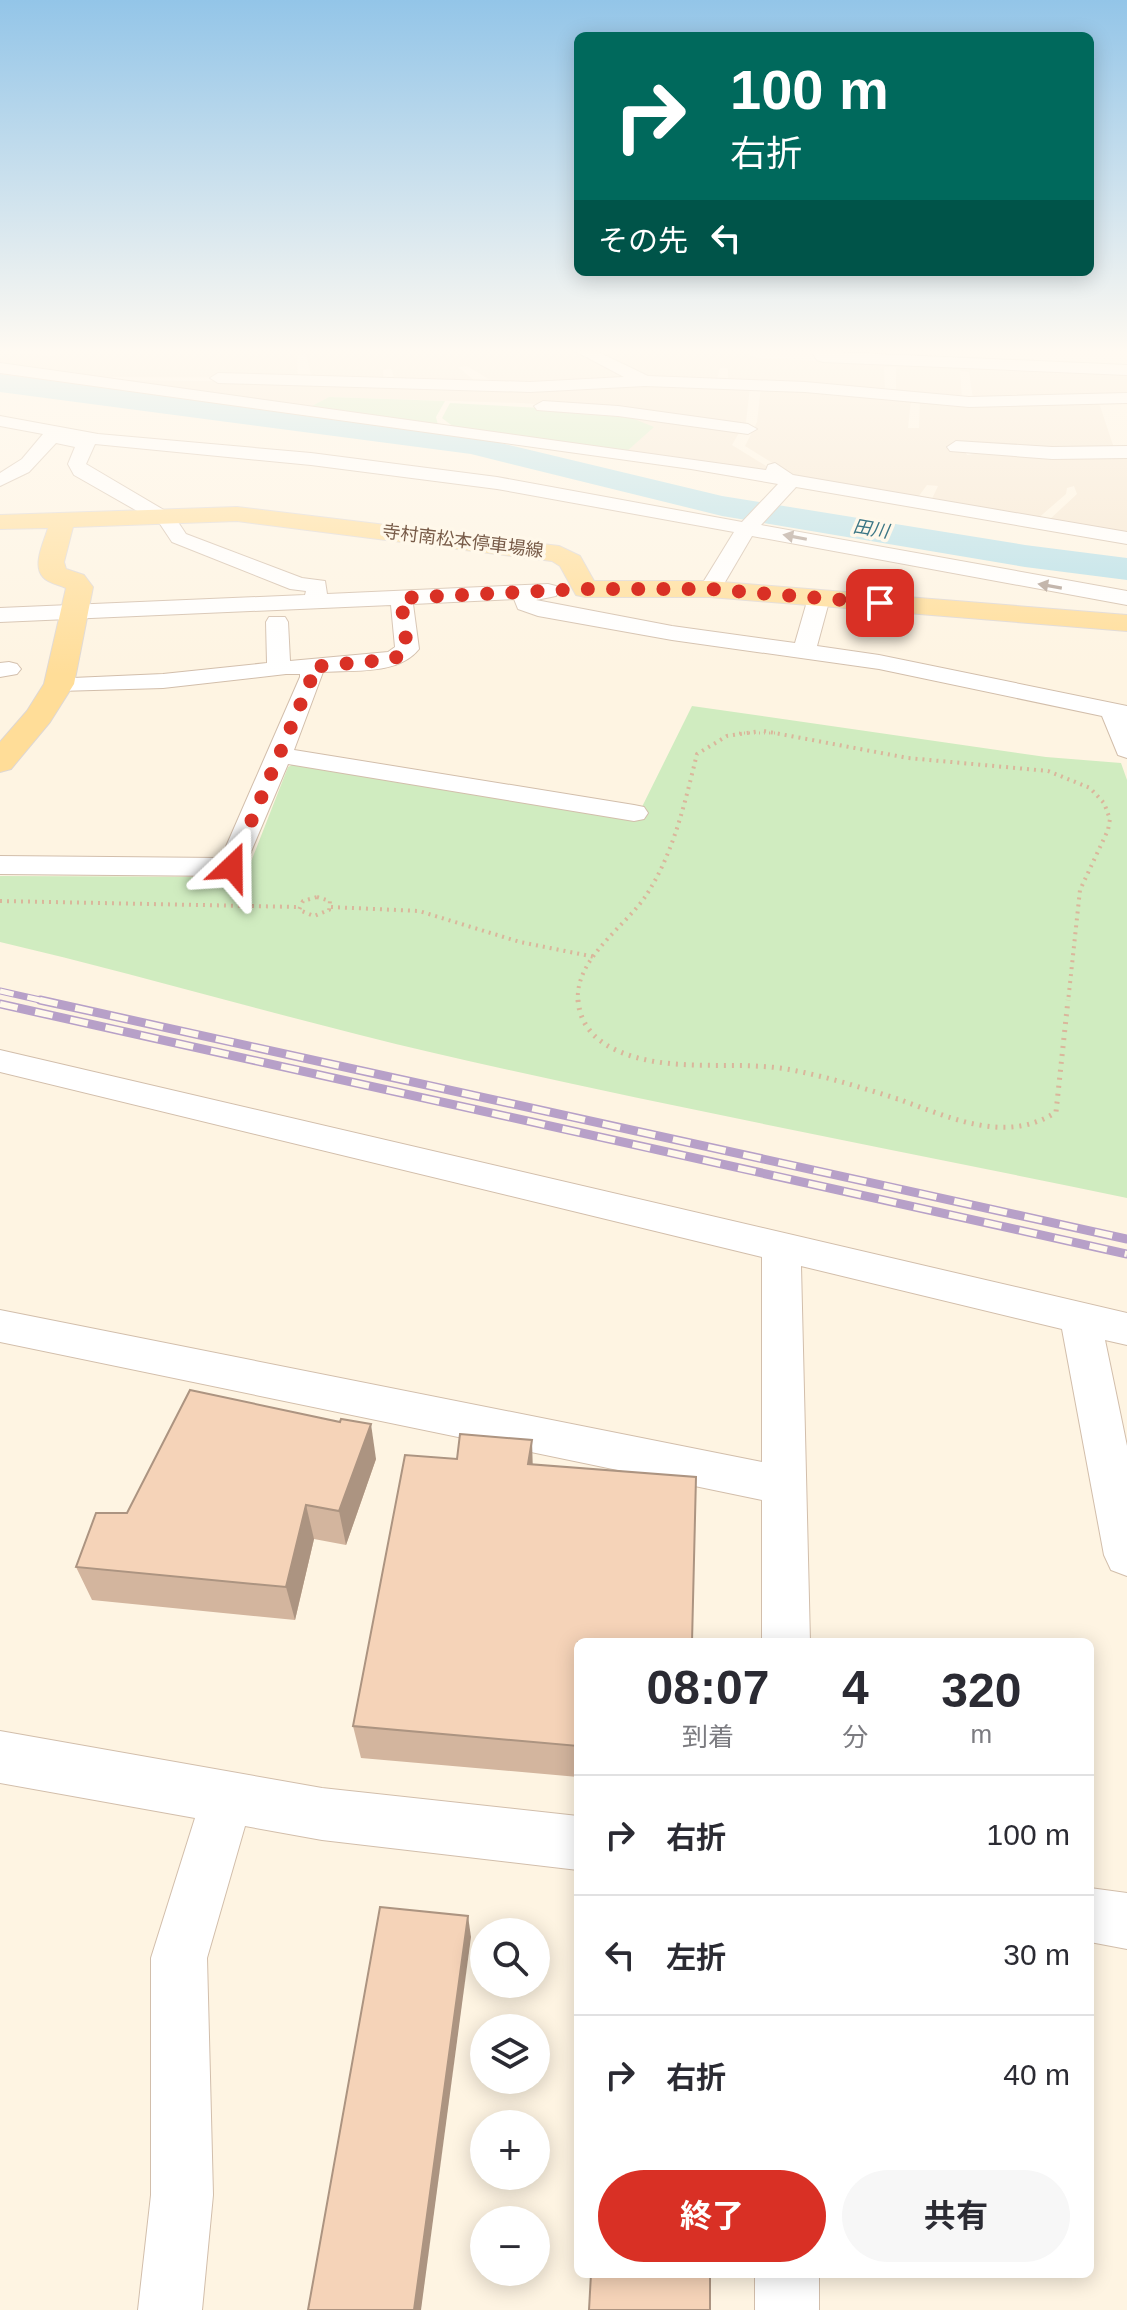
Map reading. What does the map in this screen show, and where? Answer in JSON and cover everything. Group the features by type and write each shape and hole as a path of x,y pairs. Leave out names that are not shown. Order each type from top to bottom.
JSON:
{"main road":[{"name":"寺村南松本停車場線","path":"0,522 237,514 559,554 571,562 585,589"},
{"path":"0,762 39,716 59,684 80,587 75,581 54,574 51,562 63,519"},
{"path":"585,589 710,589 1127,623"}],"street":[{"path":"0,480 21,469 32,459"},
{"path":"79,459 77,464 81,471 159,515 179,538 240,559 298,584 317,586 314,594 317,602"},
{"path":"309,459 497,483 1127,598"},
{"path":"644,459 1127,538"},
{"path":"764,459 790,481"},
{"path":"710,589 750,527 790,481"},
{"path":"0,615 585,589"},
{"path":"524,592 526,604 538,609 672,633 879,662 1120,712 1127,750"},
{"path":"59,684 163,681 394,659 407,649 401,598"},
{"path":"804,652 819,598"},
{"path":"277,622 279,669"},
{"path":"0,865 232,867 312,677 311,667"},
{"path":"279,755 634,813"},
{"path":"0,1061 1127,1329"},
{"path":"781,1249 786,1638"},
{"path":"1080,1318 1127,1555"},
{"path":"0,1326 785,1486"},
{"path":"0,1757 322,1814 574,1843"},
{"path":"170,2310 182,2195 179,1958 228,1797"},
{"path":"1094,1916 1127,1921"},
{"path":"787,2278 787,2310"}],"path":[{"path":"763,731 908,758 1048,771 1090,788 1104,803 1110,819 1080,890 1056,1112 1041,1123 1019,1127 964,1123 897,1099 800,1073 757,1065 658,1062 617,1050 591,1034 579,1015 577,998 582,979 595,957 646,897 662,865 697,754 711,741 735,732 763,731"},
{"path":"0,901 299,907 306,899 317,897 330,901 331,907 326,913 310,916 302,913 299,907"},
{"path":"331,907 419,911 520,942 595,957"}],"shaded area":[{"path":"679,459 754,459 774,471"},
{"path":"766,459 1127,459 1127,535 1049,520 1077,494 1074,486 1067,488 1066,494 1036,520 930,503 938,486 927,485 915,501 797,478"}],"green space":[{"path":"692,706 1046,757 1121,763 1127,780 1127,1198 693,1110 434,1053 0,942 0,876 245,877 288,767 296,763 635,821"}],"building":[{"path":"190,1390 340,1422 341,1419 371,1424 339,1511 306,1505 286,1587 76,1567 96,1513 127,1513"},
{"path":"460,1434 532,1440 528,1464 696,1477 692,1638 574,1638 574,1746 353,1726 405,1455 457,1459"},
{"path":"380,1907 468,1916 414,2310 308,2310"},
{"path":"591,2278 710,2278 710,2310 589,2310"}],"waterway":[{"name":"田川","path":"528,459 722,506 1025,556 1127,569"}],"railway":[{"path":"0,991 44,1001"},
{"path":"40,1000 44,1001"},
{"path":"44,1001 1127,1239"},
{"path":"44,1001 49,1002"},
{"path":"0,1004 1127,1254"}],"route":[{"path":"232,867 312,677 311,667 394,659 407,649 401,598 585,589 710,589 880,603"}]}
